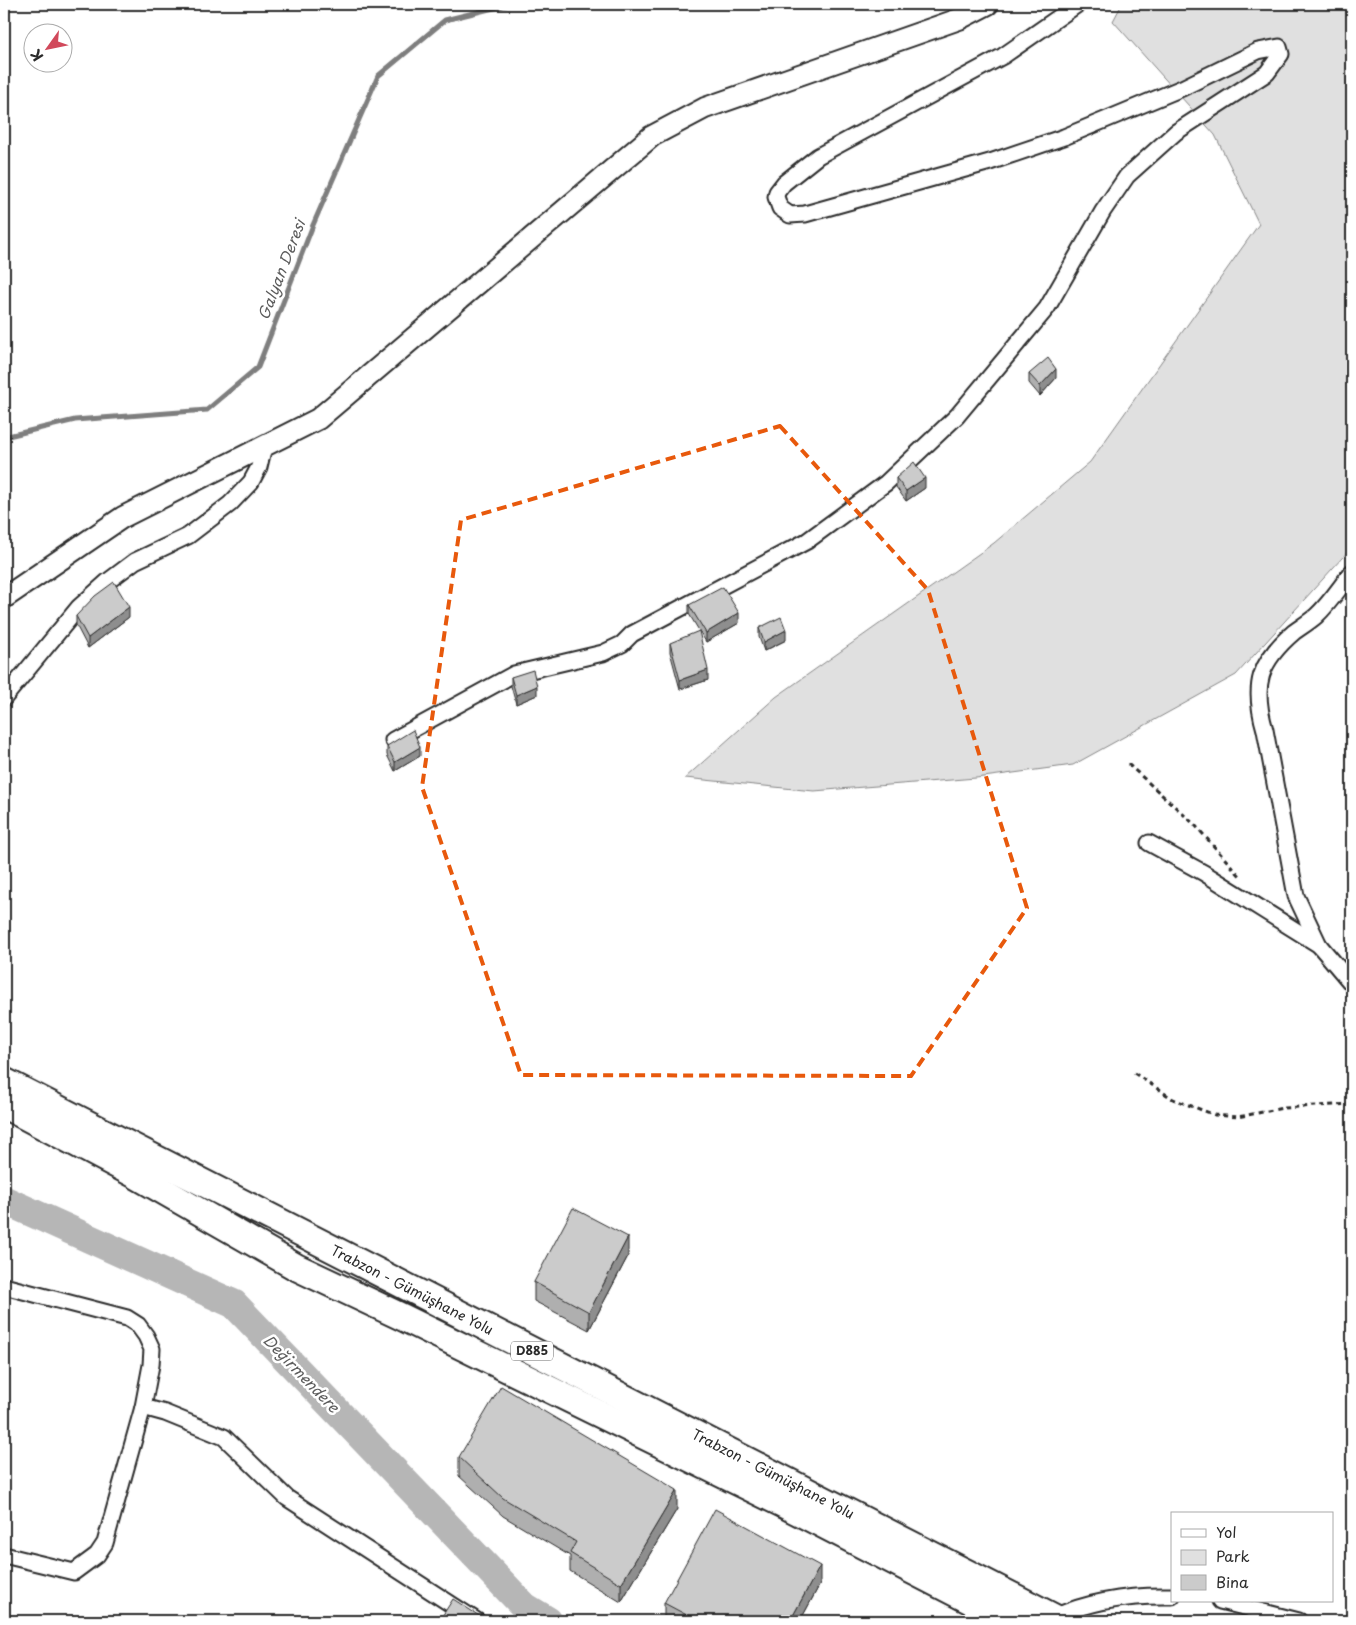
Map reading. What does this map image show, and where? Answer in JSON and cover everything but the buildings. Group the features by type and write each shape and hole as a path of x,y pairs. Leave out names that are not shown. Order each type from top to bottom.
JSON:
{"highway":[{"name":"Trabzon - Gümüşhane Yolu","path":"4,1081 1057,1619"},
{"name":"Trabzon - Gümüşhane Yolu","path":"4,1105 134,1174 296,1267 411,1321 775,1499 1010,1621"}],"street":[{"path":"4,598 123,517 318,418 652,136 705,108 959,19 988,4"},
{"path":"393,740 514,674 616,648 632,634 776,558 858,506 886,483 957,416 1047,308 1103,211 1127,176 1176,132 1267,73 1281,54 1279,47 1258,51 1182,88 1064,137 990,162 805,214 790,215 780,208 777,192 818,156 1004,56 1078,4"},
{"path":"4,698 79,607 107,582 135,561 188,536 230,504 251,482 260,466 264,446"},
{"path":"1352,572 1329,603 1280,645 1265,662 1258,684 1258,706 1265,730 1296,896 1319,945 1352,984"},
{"path":"1148,843 1204,873 1319,945"},
{"path":"4,1286 127,1318 138,1325 152,1349 143,1407 105,1543 97,1555 74,1572 4,1555"},
{"path":"143,1407 165,1413 224,1437 287,1498 477,1621"},
{"path":"1057,1619 1073,1608 1117,1598 1171,1596"},
{"path":"1224,1602 1298,1621"}],"path":[{"path":"1128,764 1194,824 1247,883"},
{"path":"1134,1073 1173,1099 1215,1115 1238,1117 1283,1108 1352,1104"}],"highlighted area":[{"path":"780,426 928,590 1027,908 911,1076 521,1075 422,787 461,520"}],"green space":[{"path":"1122,4 1352,4 1352,547 1236,675 1073,765 976,778 814,791 685,778 776,697 994,543 1090,462 1259,224 1215,135 1113,21"}],"waterway":[{"name":"Galyan Deresi","path":"4,437 75,420 207,410 258,367 313,225 378,76 445,20 510,4"},
{"name":"Değirmendere","path":"4,1200 234,1304 525,1607 548,1621"}]}
